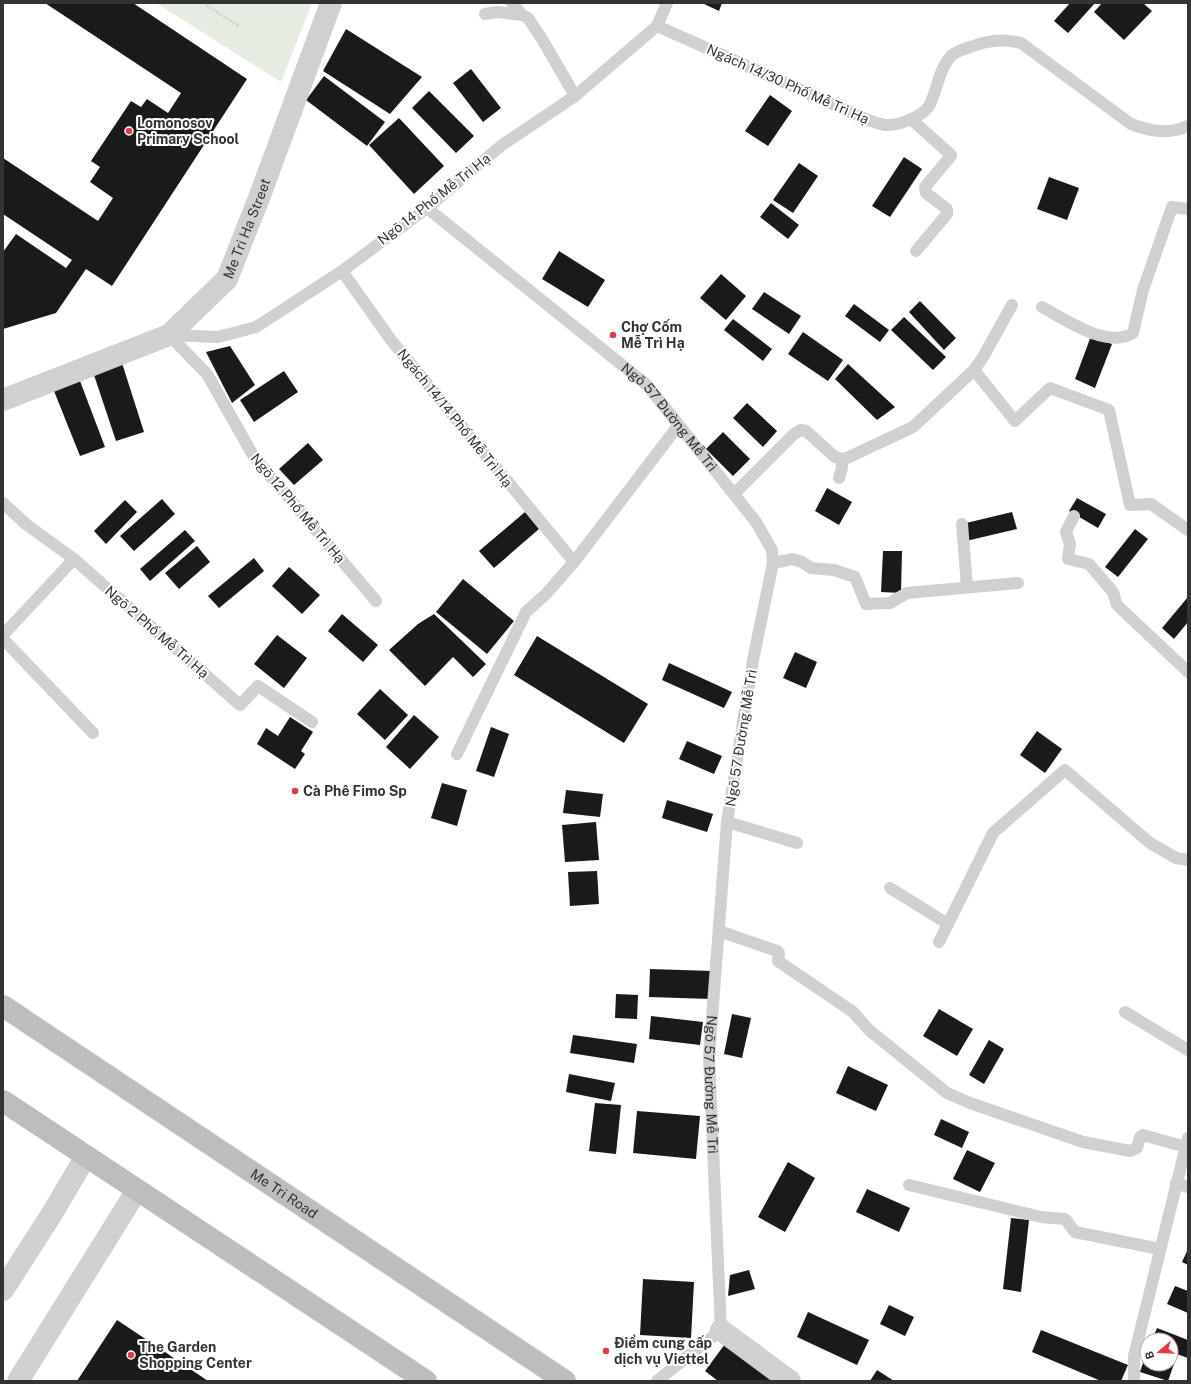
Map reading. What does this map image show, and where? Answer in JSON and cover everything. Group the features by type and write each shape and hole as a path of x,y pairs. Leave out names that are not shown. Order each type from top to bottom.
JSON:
{"main road":[{"name":"Me Tri Road","path":"3,1006 565,1381"},
{"path":"3,1101 426,1381"}],"street":[{"name":"Me Tri Ha Street","path":"3,400 169,335 227,279 332,3"},
{"path":"3,1290 53,1212 86,1156"},
{"path":"18,1381 137,1190"},
{"path":"721,1330 790,1381"}],"lane":[{"path":"512,3 522,15"},
{"name":"Ngõ 14 Phố Mễ Trì Hạ","path":"169,335 218,337 256,327 342,271 427,208 502,145 575,96 657,26 667,3"},
{"path":"485,14 497,12 522,15 528,18 542,38 575,96"},
{"name":"Ngách 14/30 Phố Mễ Trì Hạ","path":"657,26 868,120 886,125 896,124 911,119 920,114 928,106 944,65 952,55 988,41 1010,40 1021,43 1131,124 1147,130 1163,132 1179,130 1188,126"},
{"path":"911,119 951,155 925,187 926,193 947,209 947,214 916,251"},
{"path":"1042,307 1081,328 1109,338 1125,337 1133,333 1143,290 1172,207 1188,209"},
{"name":"Ngõ 57 Đường Mễ Trì","path":"427,208 647,385 678,426 756,522 772,550 773,563 753,660 727,822 709,1057 721,1330"},
{"name":"Ngách 14/14 Phố Mễ Trì Hạ","path":"342,271 391,340 574,562"},
{"path":"734,494 794,434 801,430 806,431 835,457 842,459 913,427 974,370 1012,306"},
{"name":"Ngõ 12 Phố Mễ Trì Hạ","path":"169,335 207,374 254,457 376,601"},
{"path":"974,370 1015,421 1050,388 1109,410 1130,505 1151,504 1188,530"},
{"path":"457,754 526,612 546,594 574,562 678,426"},
{"path":"839,478 842,468 842,459"},
{"name":"Ngõ 2 Phố Mễ Trì Hạ","path":"3,503 27,525 74,559 240,705 258,686 312,722"},
{"path":"1074,516 1066,532 1070,544 1068,558 1089,564 1113,592 1117,604 1188,672"},
{"path":"962,524 967,587"},
{"path":"3,635 74,559"},
{"path":"773,563 793,560 802,562 812,568 834,570 855,577 866,604 890,603 907,593 1018,583"},
{"path":"3,639 93,733"},
{"path":"939,942 993,833 1065,770 1150,843 1176,858 1188,860"},
{"path":"727,822 797,843"},
{"path":"890,888 948,924"},
{"path":"719,931 777,951 779,953 778,961 853,1012 869,1030 947,1093 970,1103 1095,1146 1130,1151 1137,1148 1140,1137 1143,1135 1187,1142 1182,1185 1160,1249 1134,1356 1134,1381"},
{"path":"1125,1012 1188,1050"},
{"path":"909,1185 1041,1217 1065,1219 1075,1232 1160,1249"},
{"path":"657,1381 721,1330"}],"path":[{"path":"203,3 239,26"}],"shaded area":[{"path":"156,3 312,3 281,82"}],"building":[{"path":"45,3 133,3 247,79 112,286 86,269 56,313 3,329 3,252 16,234 66,268 72,260 3,214 3,158 98,221 113,198 90,182 100,167 91,161 131,101 141,107 147,99 168,113 181,93"},
{"path":"702,3 722,3 719,11"},
{"path":"1070,3 1095,3 1068,33 1054,21"},
{"path":"1102,3 1143,3 1152,11 1124,40 1094,12"},
{"path":"346,29 422,77 390,114 323,71"},
{"path":"471,69 501,108 483,122 453,83"},
{"path":"324,76 385,122 367,146 306,100"},
{"path":"429,91 474,136 456,153 412,108"},
{"path":"770,95 792,111 768,146 745,131"},
{"path":"399,118 444,166 414,194 369,145"},
{"path":"904,157 922,169 890,217 872,206"},
{"path":"799,163 818,176 793,213 773,200"},
{"path":"1049,177 1079,188 1067,220 1037,209"},
{"path":"771,203 799,225 788,239 760,217"},
{"path":"559,251 605,280 588,307 542,279"},
{"path":"721,274 746,296 726,320 700,298"},
{"path":"764,292 801,316 789,334 752,309"},
{"path":"920,301 956,338 944,350 909,312"},
{"path":"854,304 889,330 880,342 845,316"},
{"path":"904,317 946,357 933,370 891,330"},
{"path":"733,319 772,349 763,361 724,330"},
{"path":"803,332 843,360 828,381 788,354"},
{"path":"1091,336 1112,344 1095,388 1075,379"},
{"path":"230,346 255,385 232,403 206,352"},
{"path":"122,363 144,432 116,441 93,372"},
{"path":"848,364 895,407 877,420 835,379"},
{"path":"284,371 298,392 254,422 240,400"},
{"path":"80,381 105,447 80,456 54,391"},
{"path":"747,403 777,431 763,447 733,418"},
{"path":"723,432 750,459 733,476 706,449"},
{"path":"308,443 323,460 294,485 279,469"},
{"path":"827,488 852,502 839,525 815,511"},
{"path":"1077,498 1106,514 1098,528 1069,511"},
{"path":"162,499 175,514 134,551 120,536"},
{"path":"125,500 137,512 106,544 94,531"},
{"path":"525,512 539,529 494,568 479,551"},
{"path":"1012,512 1017,529 966,541 962,524"},
{"path":"1135,529 1148,539 1118,577 1105,567"},
{"path":"185,530 195,541 150,581 140,569"},
{"path":"197,546 210,562 179,589 165,573"},
{"path":"883,551 902,551 901,593 881,592"},
{"path":"254,558 264,571 219,608 208,596"},
{"path":"289,567 320,595 302,614 272,586"},
{"path":"463,579 514,621 487,654 436,612"},
{"path":"1188,597 1188,622 1174,639 1162,628"},
{"path":"342,614 378,645 363,662 328,631"},
{"path":"434,614 486,664 473,677 453,657 425,686 389,650 418,624"},
{"path":"277,635 307,658 284,688 254,664"},
{"path":"537,636 648,704 624,743 514,675"},
{"path":"795,652 817,662 806,688 783,678"},
{"path":"669,663 732,692 724,708 662,680"},
{"path":"380,689 408,715 385,740 357,714"},
{"path":"414,715 439,737 410,769 386,747"},
{"path":"290,717 313,732 301,751 305,754 295,769 257,744 266,728 278,736"},
{"path":"491,727 509,734 494,777 476,771"},
{"path":"1037,731 1062,749 1045,773 1020,755"},
{"path":"687,741 722,756 714,774 679,759"},
{"path":"442,783 467,790 457,826 431,818"},
{"path":"566,790 603,794 600,817 563,813"},
{"path":"667,800 713,814 707,832 662,818"},
{"path":"596,822 599,860 565,862 562,825"},
{"path":"597,871 599,904 570,906 568,872"},
{"path":"650,969 712,971 711,999 649,997"},
{"path":"616,994 638,995 637,1019 615,1018"},
{"path":"939,1009 973,1029 957,1056 923,1036"},
{"path":"732,1014 751,1018 742,1058 724,1054"},
{"path":"651,1016 703,1022 700,1045 649,1039"},
{"path":"573,1035 637,1044 634,1063 570,1053"},
{"path":"989,1040 1004,1049 984,1084 969,1075"},
{"path":"848,1066 888,1085 876,1111 836,1093"},
{"path":"569,1074 615,1083 611,1101 566,1092"},
{"path":"595,1103 621,1105 616,1154 589,1151"},
{"path":"637,1111 700,1116 696,1159 633,1153"},
{"path":"941,1119 969,1132 962,1148 934,1135"},
{"path":"967,1150 995,1163 980,1192 953,1179"},
{"path":"788,1162 815,1178 785,1232 758,1217"},
{"path":"867,1189 910,1208 899,1232 856,1212"},
{"path":"1011,1218 1029,1220 1021,1292 1003,1289"},
{"path":"1188,1249 1188,1265 1182,1262"},
{"path":"749,1270 755,1289 728,1296 730,1275"},
{"path":"643,1279 694,1282 691,1338 640,1335"},
{"path":"1175,1286 1188,1291 1188,1313 1167,1304"},
{"path":"889,1305 914,1317 905,1336 880,1324"},
{"path":"808,1312 869,1340 857,1365 797,1337"},
{"name":"The Garden Shopping Center","path":"117,1320 153,1344 208,1381 77,1381"},
{"path":"1157,1328 1167,1332 1155,1332"},
{"path":"1041,1330 1128,1365 1121,1381 1101,1381 1032,1352"},
{"path":"1179,1337 1188,1340 1188,1358 1179,1355"},
{"path":"725,1344 776,1381 718,1381 705,1371"},
{"path":"877,1370 894,1381 870,1381"},
{"path":"1140,1372 1171,1372 1168,1381"}],"place":[{"name":"Lomonosov Primary School","path":"129,131"},
{"name":"Chợ Cốm Mễ Trì Hạ","path":"613,335"},
{"name":"Cà Phê Fimo Sp","path":"295,791"},
{"name":"Điểm cung cấp dịch vụ Viettel","path":"606,1351"},
{"name":"The Garden Shopping Center","path":"131,1355"}]}
